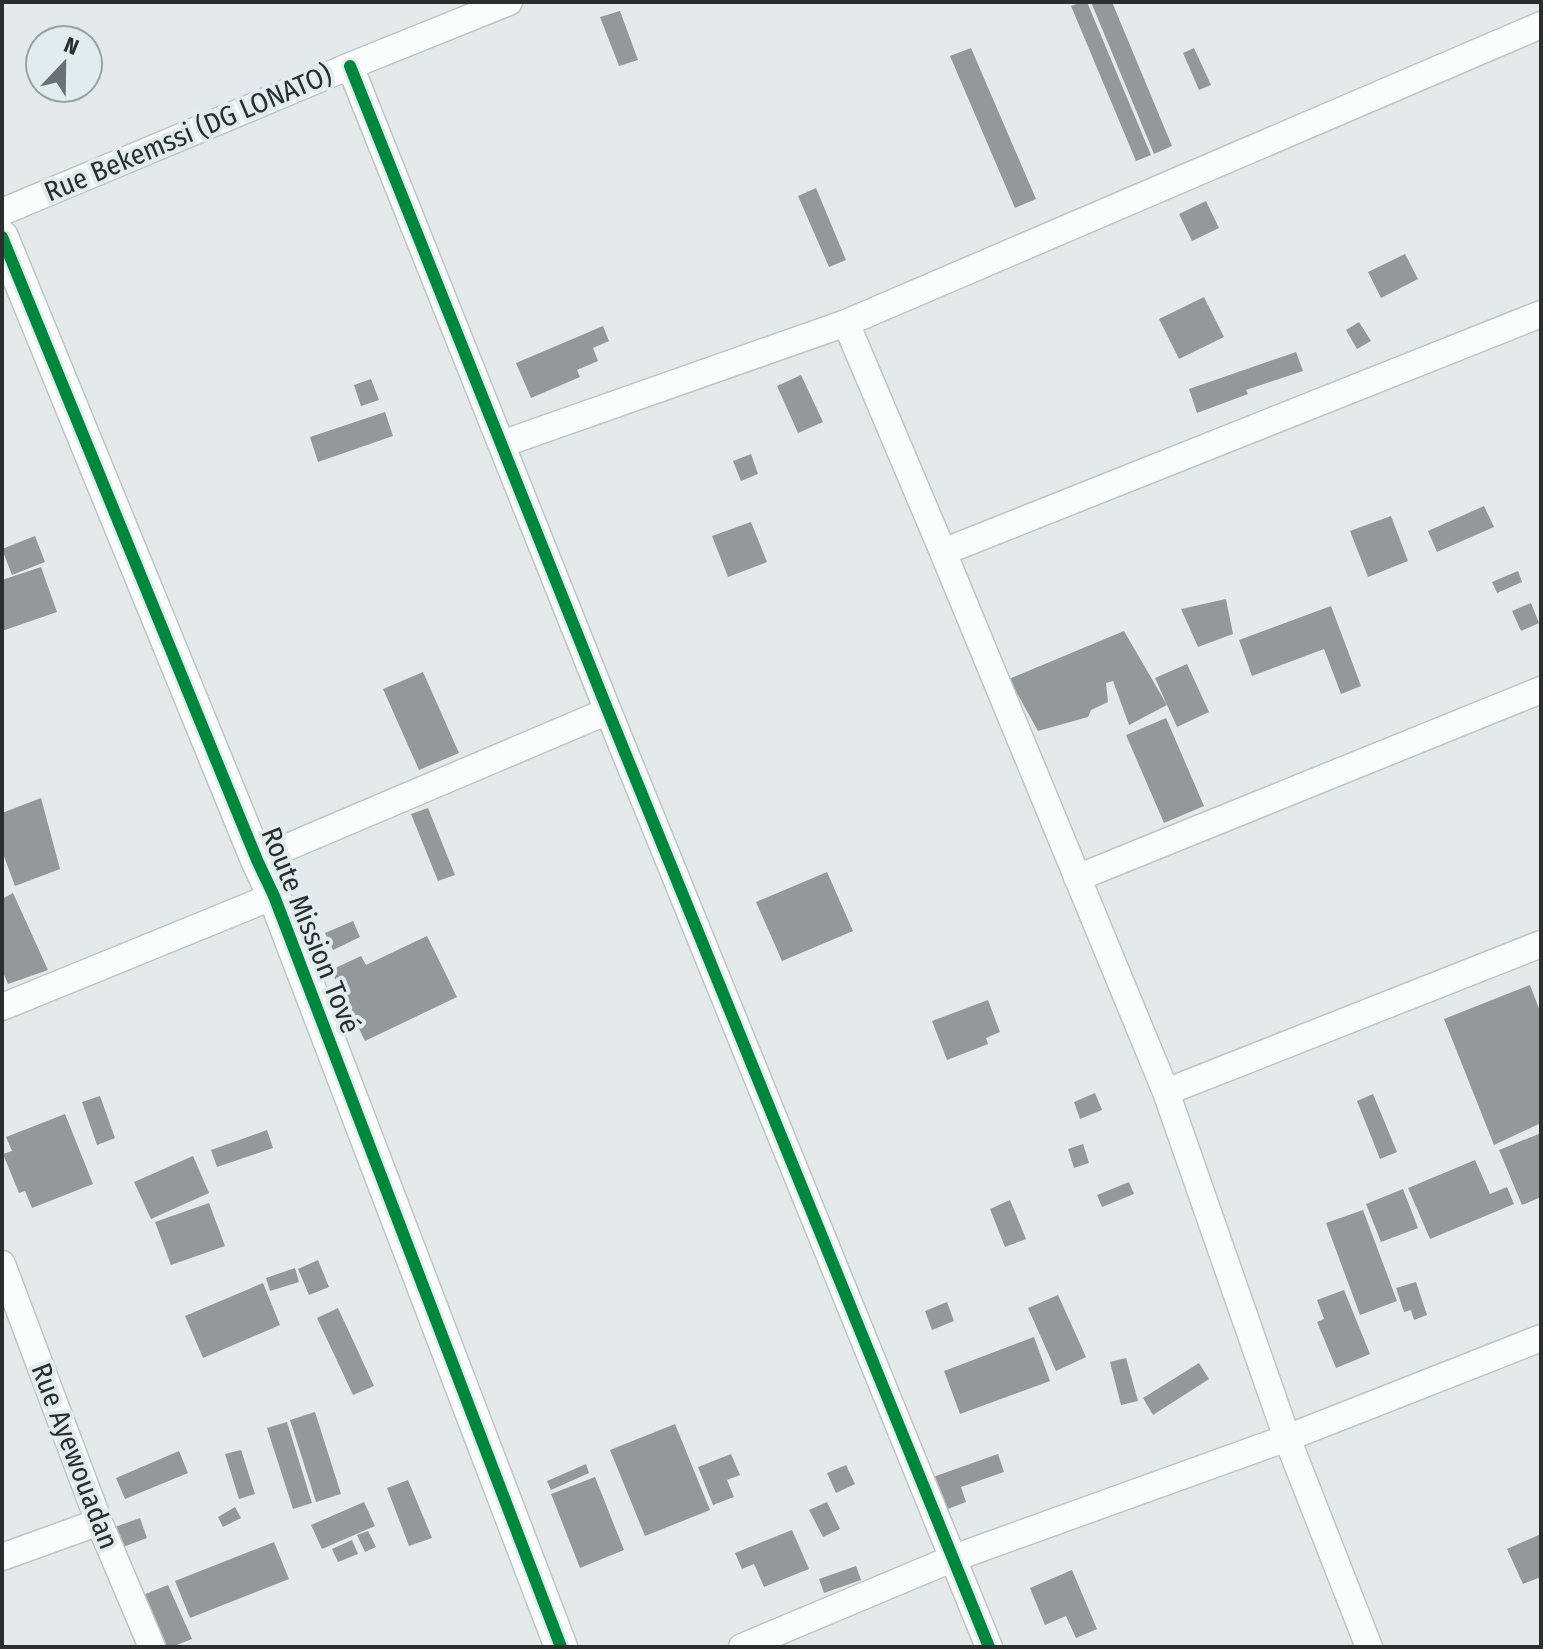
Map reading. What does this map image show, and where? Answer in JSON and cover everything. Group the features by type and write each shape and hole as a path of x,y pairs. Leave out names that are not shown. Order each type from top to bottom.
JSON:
{"street":[{"name":"Rue Bekemssi (DG LONATO)","path":"2,212 509,2"},
{"path":"502,444 846,323 1541,25"},
{"path":"350,66 608,711 989,1647"},
{"name":"Route Mission Tové","path":"2,237 274,896 561,1647"},
{"path":"943,552 1541,314"},
{"path":"846,323 1166,1092 1287,1438 1369,1647"},
{"path":"1077,878 1541,690"},
{"path":"257,860 608,711"},
{"path":"2,1007 274,896"},
{"path":"1166,1092 1541,944"},
{"name":"Rue Ayewouadan","path":"2,1264 99,1522 152,1647"},
{"path":"742,1647 954,1558 1287,1438 1541,1338"},
{"path":"2,1557 99,1522"}],"building":[{"path":"1087,2 1151,155 1136,161 1071,6"},
{"path":"1091,2 1112,2 1172,146 1154,154"},
{"path":"620,11 638,60 619,66 600,17"},
{"path":"971,48 1036,199 1015,208 950,56"},
{"path":"1194,48 1211,85 1199,90 1183,53"},
{"path":"816,188 846,260 829,267 798,196"},
{"path":"1206,201 1219,228 1192,241 1179,214"},
{"path":"1405,254 1418,279 1381,298 1368,272"},
{"path":"1204,297 1224,337 1179,359 1159,319"},
{"path":"1359,322 1371,341 1357,349 1346,330"},
{"path":"603,326 609,341 593,348 598,361 577,370 580,377 531,398 516,363"},
{"path":"1296,352 1303,371 1246,390 1248,394 1197,413 1189,389"},
{"path":"801,375 823,422 798,433 777,386"},
{"path":"371,379 379,400 361,406 354,385"},
{"path":"385,412 393,436 318,462 310,437"},
{"path":"751,454 758,474 741,481 733,461"},
{"path":"1484,506 1494,527 1437,552 1428,531"},
{"path":"1391,516 1408,561 1368,577 1350,531"},
{"path":"751,522 767,562 728,577 712,536"},
{"path":"35,536 45,562 12,575 2,549"},
{"path":"41,567 57,612 2,631 2,580"},
{"path":"1518,571 1522,582 1497,593 1492,582"},
{"path":"1226,599 1233,634 1198,647 1181,609"},
{"path":"1531,603 1539,623 1521,631 1512,611"},
{"path":"1331,606 1361,686 1341,694 1324,649 1252,676 1239,640"},
{"path":"1124,631 1167,705 1129,725 1113,681 1106,683 1108,702 1091,710 1088,717 1038,731 1009,679"},
{"path":"1187,664 1209,712 1177,727 1155,678"},
{"path":"423,672 459,753 419,770 383,689"},
{"path":"1166,718 1204,806 1164,823 1126,735"},
{"path":"41,798 60,869 15,886 2,851 2,813"},
{"path":"428,808 455,875 438,881 411,814"},
{"path":"827,872 853,931 782,961 756,902"},
{"path":"13,893 48,970 8,984 2,970 2,899"},
{"path":"353,921 360,937 333,950 325,933"},
{"path":"427,936 457,997 365,1041 331,970 361,956 366,965"},
{"path":"1530,985 1541,1014 1541,1123 1494,1145 1444,1019"},
{"path":"988,1000 1000,1032 986,1038 988,1044 947,1060 932,1021"},
{"path":"1095,1093 1102,1110 1080,1119 1074,1102"},
{"path":"1373,1094 1397,1152 1380,1159 1357,1101"},
{"path":"100,1096 115,1138 97,1145 82,1102"},
{"path":"65,1114 93,1184 32,1208 25,1191 19,1193 3,1154 12,1151 6,1137"},
{"path":"267,1130 273,1148 217,1167 211,1150"},
{"path":"1541,1133 1541,1197 1522,1205 1499,1150"},
{"path":"1083,1144 1089,1163 1074,1168 1068,1149"},
{"path":"193,1156 209,1193 151,1219 134,1182"},
{"path":"1475,1160 1490,1194 1507,1187 1514,1204 1430,1239 1408,1188"},
{"path":"1129,1182 1134,1194 1102,1207 1097,1195"},
{"path":"1403,1189 1418,1228 1381,1242 1366,1204"},
{"path":"1010,1200 1026,1239 1005,1247 990,1209"},
{"path":"209,1203 225,1246 171,1265 155,1222"},
{"path":"1363,1210 1397,1301 1360,1315 1326,1223"},
{"path":"318,1260 329,1287 309,1295 298,1269"},
{"path":"295,1268 299,1282 270,1291 266,1278"},
{"path":"1416,1282 1427,1315 1414,1320 1411,1310 1404,1312 1396,1288"},
{"path":"263,1283 280,1325 203,1358 185,1316"},
{"path":"1344,1290 1370,1354 1336,1368 1317,1322 1324,1319 1317,1300"},
{"path":"1058,1295 1086,1357 1056,1371 1028,1308"},
{"path":"947,1302 954,1321 932,1330 925,1311"},
{"path":"338,1308 374,1386 353,1395 317,1318"},
{"path":"1034,1337 1050,1381 960,1414 944,1371"},
{"path":"1126,1358 1138,1401 1121,1405 1110,1362"},
{"path":"1199,1363 1209,1379 1153,1415 1143,1398"},
{"path":"315,1412 341,1494 316,1502 290,1420"},
{"path":"287,1422 312,1503 293,1509 267,1428"},
{"path":"675,1424 710,1510 645,1536 610,1450"},
{"path":"241,1450 255,1494 239,1499 225,1454"},
{"path":"179,1451 188,1473 125,1499 116,1478"},
{"path":"731,1454 740,1475 727,1480 734,1497 713,1505 698,1467"},
{"path":"998,1454 1004,1472 961,1487 966,1502 945,1510 933,1477"},
{"path":"586,1464 589,1473 551,1490 547,1481"},
{"path":"846,1465 855,1484 836,1493 827,1473"},
{"path":"595,1477 624,1550 580,1568 551,1494"},
{"path":"408,1480 432,1538 409,1546 387,1488"},
{"path":"364,1502 375,1526 322,1549 311,1525"},
{"path":"827,1502 840,1529 823,1537 809,1510"},
{"path":"235,1507 241,1518 223,1527 218,1517"},
{"path":"140,1518 147,1538 123,1547 115,1527"},
{"path":"792,1530 809,1569 764,1587 754,1564 742,1569 735,1553"},
{"path":"368,1531 376,1547 365,1552 357,1535"},
{"path":"1541,1534 1541,1577 1523,1584 1507,1549"},
{"path":"352,1540 358,1554 338,1562 332,1549"},
{"path":"274,1542 289,1579 190,1618 175,1581"},
{"path":"856,1566 861,1580 824,1593 819,1579"},
{"path":"1072,1570 1097,1629 1076,1638 1066,1616 1045,1625 1030,1588"},
{"path":"168,1585 192,1639 172,1647 154,1647 133,1599"}],"cycle path":[{"path":"350,66 608,711 989,1647"},
{"path":"2,237 274,896 561,1647"}]}
